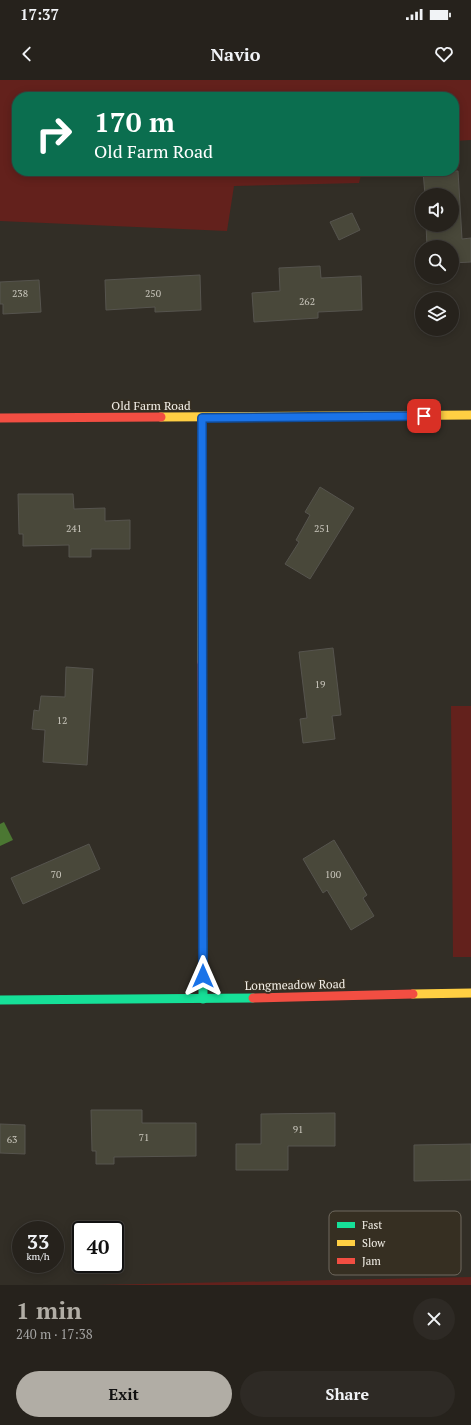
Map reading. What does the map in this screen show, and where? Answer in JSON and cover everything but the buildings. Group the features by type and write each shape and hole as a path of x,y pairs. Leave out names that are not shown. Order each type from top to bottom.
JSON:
{"street":[{"name":"Old Farm Road","path":"0,418 202,418 471,415"},
{"path":"202,418 203,999"},
{"name":"Longmeadow Road","path":"0,1000 203,999 471,993"}],"shaded area":[{"path":"0,80 471,80 471,140 459,141 459,92 12,92 12,176 361,176 359,183 234,186 227,231 0,221"},
{"path":"451,706 471,706 471,957 453,957"},
{"path":"4,822 13,840 0,846 0,824"},
{"path":"471,1277 471,1285 96,1285"}],"traffic: fast":[{"path":"203,939 203,999"},
{"path":"0,1000 253,998"}],"traffic: slow":[{"path":"161,417 471,415"},
{"path":"202,418 202,662"},
{"path":"413,994 471,993"}],"traffic: jam":[{"path":"0,418 161,417"},
{"path":"202,662 203,939"},
{"path":"253,998 413,994"}],"route":[{"path":"203,976 202,418 424,416"}]}
